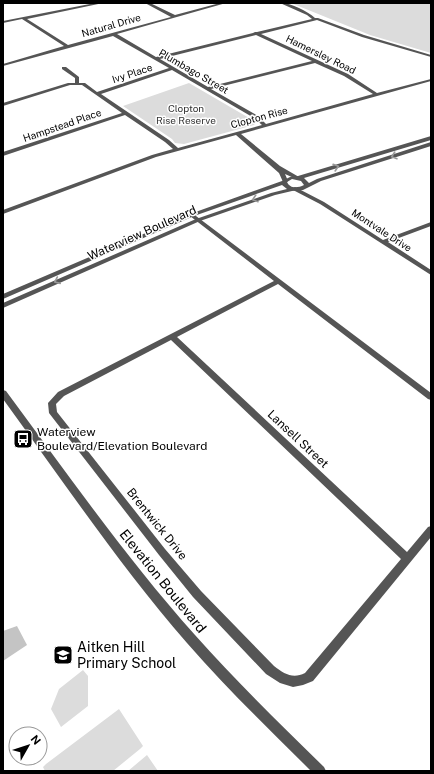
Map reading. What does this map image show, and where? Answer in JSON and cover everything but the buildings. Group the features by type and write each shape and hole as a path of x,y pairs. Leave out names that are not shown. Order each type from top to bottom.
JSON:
{"street":[{"path":"3,22 101,3"},
{"path":"147,3 175,17"},
{"name":"Natural Drive","path":"3,65 224,3"},
{"path":"282,3 308,14 314,19"},
{"path":"23,18 68,47"},
{"path":"155,59 314,19 322,19 363,36 431,56"},
{"name":"Hamersley Road","path":"255,33 346,75 377,95"},
{"name":"Plumbago Street","path":"113,34 256,117 265,125"},
{"path":"206,89 316,61"},
{"path":"64,68 77,78 77,83"},
{"name":"Ivy Place","path":"98,93 172,69"},
{"name":"Clopton Rise","path":"3,212 135,162 176,149 431,80"},
{"path":"3,105 77,83 85,85 167,141 176,149"},
{"name":"Hampstead Place","path":"3,154 126,113"},
{"path":"237,133 277,167"},
{"path":"297,177 431,138"},
{"path":"306,186 431,144"},
{"path":"408,145 415,150"},
{"name":"Montvale Drive","path":"277,167 305,181 306,186 322,203"},
{"name":"Montvale Drive","path":"277,167 282,172 286,186 322,203 431,273"},
{"name":"Waterview Boulevard","path":"3,297 75,266 285,181 289,178 297,177"},
{"name":"Waterview Boulevard","path":"3,306 195,217 273,194 294,189 301,189 306,186"},
{"path":"195,217 431,397"},
{"path":"383,242 431,224"},
{"path":"75,266 81,271"},
{"name":"Brentwick Drive","path":"278,281 60,394 52,403 53,413 192,588 270,670 281,678 292,682 301,682 309,677 431,530"},
{"name":"Lansell Street","path":"172,336 408,559"},
{"name":"Elevation Boulevard","path":"3,393 106,532 173,618 214,665 320,771"}],"green space":[{"path":"291,3 431,3 431,53 370,35"},
{"name":"Clopton Rise Reserve","path":"189,83 256,122 254,125 184,144 175,143 172,139 123,106"},
{"path":"83,670 88,676 88,706 61,727 51,709 59,689"},
{"path":"119,709 143,746 113,771 45,771 43,767 48,766 48,762"},
{"path":"147,755 158,771 128,771"}],"place":[{"name":"Waterview Boulevard/Elevation Boulevard","path":"23,439"},
{"name":"Aitken Hill Primary School","path":"63,655"}]}
